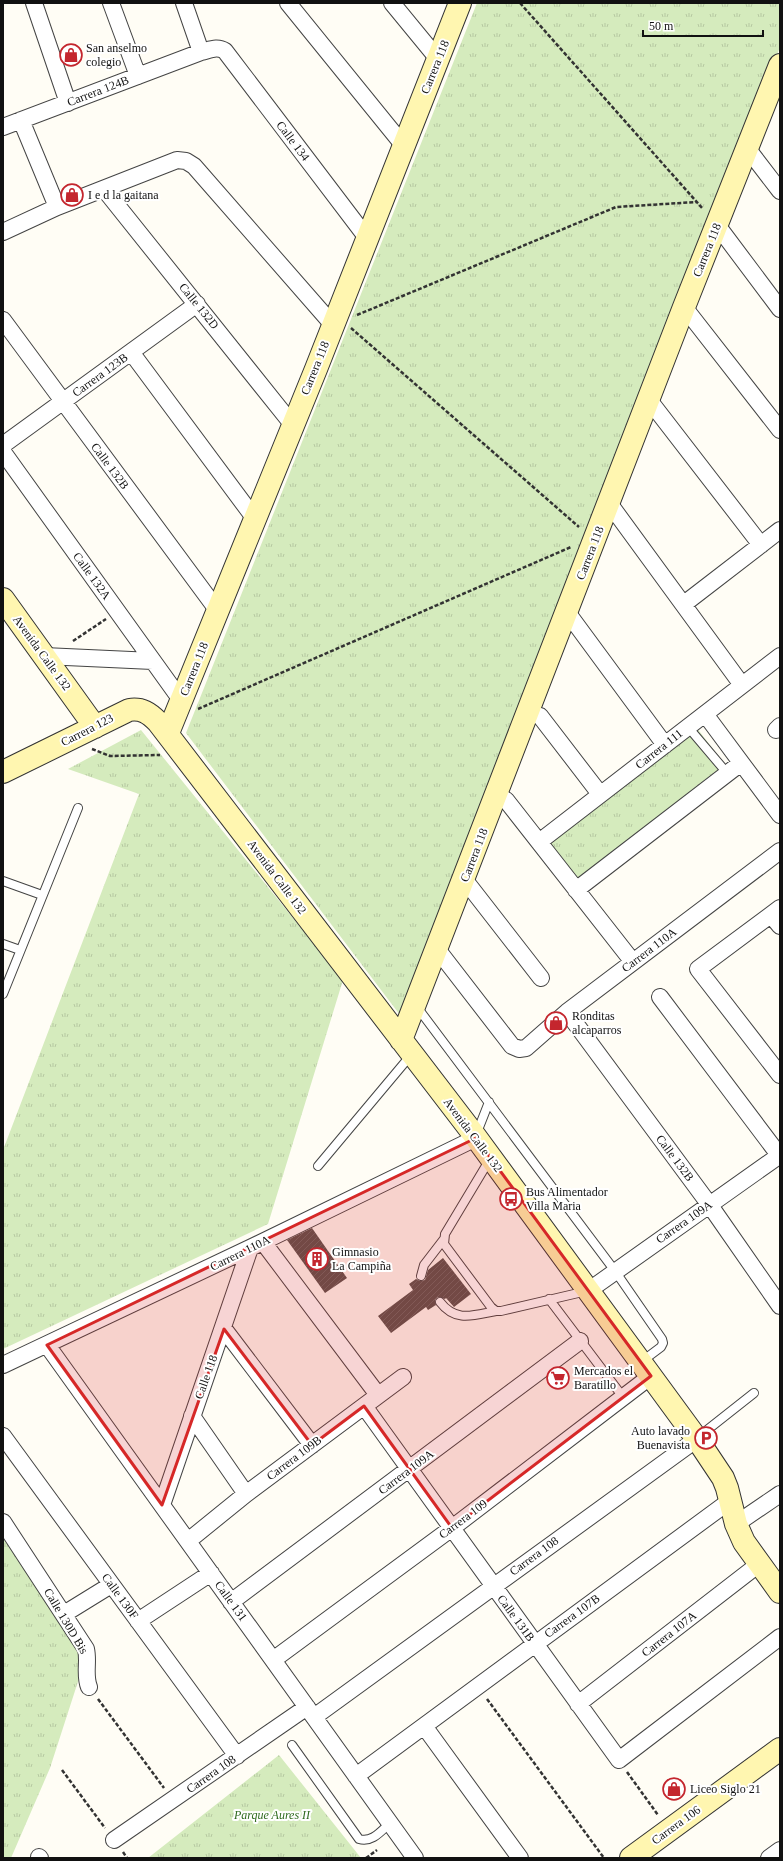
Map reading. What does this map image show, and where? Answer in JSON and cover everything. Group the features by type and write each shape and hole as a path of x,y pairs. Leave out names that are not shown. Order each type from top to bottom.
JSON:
{"street":[{"path":"34,3 68,102"},
{"path":"111,3 138,76"},
{"path":"184,3 209,50"},
{"path":"288,3 404,146"},
{"path":"392,3 438,59"},
{"name":"Carrera 118","path":"174,717 218,611 292,424 338,323 367,238 460,3"},
{"name":"Carrera 124B","path":"3,127 209,50"},
{"name":"Calle 134","path":"209,50 225,51 367,238"},
{"name":"Carrera 118","path":"407,1047 415,1005 567,612 593,539 609,503 684,307 780,65"},
{"path":"21,120 56,207"},
{"path":"747,148 780,191"},
{"path":"3,232 56,207 177,160 186,161 194,166 338,323"},
{"name":"Calle 132D","path":"104,189 198,304 292,424"},
{"path":"717,224 780,309"},
{"name":"Carrera 123B","path":"3,446 198,304"},
{"path":"684,307 780,430"},
{"name":"Calle 132B","path":"3,320 62,402 218,611"},
{"path":"131,352 255,519"},
{"path":"648,400 761,544"},
{"name":"Calle 132A","path":"3,452 153,661 174,717"},
{"path":"609,503 742,685"},
{"path":"684,604 780,530"},
{"name":"Avenida Calle 132","path":"3,599 95,727"},
{"path":"567,612 664,745"},
{"path":"44,656 153,661"},
{"name":"Carrera 111","path":"539,842 780,656"},
{"name":"Carrera 123","path":"3,772 117,715 135,709 150,714 174,717"},
{"path":"705,714 780,815"},
{"path":"540,716 600,794"},
{"name":"Avenida Calle 132","path":"174,717 407,1047 491,1158 697,1439 723,1478 731,1500 736,1524 744,1542 780,1592"},
{"path":"576,890 741,763"},
{"path":"506,800 633,962"},
{"name":"Carrera 110A","path":"437,949 512,1046 519,1049 526,1048 566,1012 780,851"},
{"path":"464,879 541,978"},
{"path":"777,916 698,969 780,1075"},
{"path":"660,997 780,1155"},
{"name":"Calle 132B","path":"566,1012 709,1204 780,1306"},
{"name":"Carrera 110A","path":"3,1365 257,1245 476,1138"},
{"name":"Carrera 109A","path":"588,1291 780,1155"},
{"path":"257,1245 378,1395"},
{"name":"Calle 118","path":"162,1506 192,1416 224,1328 257,1245"},
{"path":"224,1328 312,1445"},
{"name":"Carrera 109A","path":"231,1602 410,1470 580,1341"},
{"name":"Calle 131","path":"47,1345 415,1858"},
{"name":"Carrera 109","path":"273,1660 452,1528 623,1397 646,1369"},
{"name":"Carrera 109B","path":"188,1541 246,1494 403,1377"},
{"name":"Calle 131B","path":"364,1406 619,1760"},
{"path":"192,1416 246,1494"},
{"name":"Calle 130F","path":"3,1436 237,1756"},
{"name":"Carrera 108","path":"114,1840 237,1756 310,1712 493,1586 697,1439"},
{"path":"736,1524 778,1499"},
{"name":"Carrera 107B","path":"356,1776 731,1500"},
{"name":"Calle 130D Bis","path":"3,1522 86,1649 88,1659 86,1680 89,1687"},
{"name":"Carrera 107A","path":"578,1704 759,1564"},
{"path":"138,1621 211,1573"},
{"path":"64,1614 112,1585"},
{"path":"619,1760 780,1637"},
{"path":"424,1726 520,1858"},
{"name":"Carrera 106","path":"631,1858 780,1749"},
{"path":"769,1858 780,1850"}],"lane":[{"path":"688,727 727,773"},
{"path":"3,994 78,808"},
{"path":"3,881 42,895"},
{"path":"3,944 20,950"},
{"path":"415,1005 615,1271 662,1339 663,1343 661,1347 646,1369"},
{"path":"318,1166 407,1047"},
{"path":"476,1138 489,1102"},
{"path":"491,1158 445,1234 444,1244 491,1307 496,1311"},
{"path":"421,1276 424,1265 444,1239"},
{"path":"440,1302 446,1310 455,1315 467,1317 588,1291"},
{"path":"548,1299 623,1397"},
{"path":"697,1439 754,1393"},
{"path":"292,1745 359,1839 365,1841 371,1840 390,1823"}],"path":[{"path":"520,3 717,224"},
{"path":"174,717 593,539 338,323 616,207 696,202"},
{"path":"70,643 118,611"},
{"path":"70,739 110,756 165,755"},
{"path":"478,1686 604,1858"},
{"path":"89,1687 173,1800"},
{"path":"619,1760 669,1830"},
{"path":"62,1770 128,1858"}],"highlighted area":[{"path":"476,1138 651,1376 452,1528 364,1406 312,1445 224,1329 162,1505 47,1345"}],"green space":[{"path":"477,3 780,3 780,47 459,870 400,1015 186,733"},
{"path":"696,727 727,767 577,881 547,841"},
{"path":"141,730 343,980 268,1224 3,1349 3,1150 139,794 68,769"},
{"path":"3,1534 85,1660 50,1768 11,1858 3,1858"},
{"name":"Parque Aures II","path":"279,1755 361,1858 148,1858"}],"building":[{"name":"Gimnasio La Campiña","path":"312,1228 347,1278 325,1293 287,1240"},
{"path":"443,1258 471,1294 454,1307 446,1298 438,1297 435,1300 436,1305 428,1310 426,1307 391,1333 378,1316 413,1290 409,1284 416,1279 420,1281 425,1280 428,1270"}],"place":[{"name":"San anselmo colegio","path":"71,55"},
{"name":"I e d la gaitana","path":"72,195"},
{"name":"Ronditas alcaparros","path":"556,1023"},
{"name":"Bus Alimentador Villa Maria","path":"511,1199"},
{"name":"Gimnasio La Campiña","path":"317,1259"},
{"name":"Mercados el Baratillo","path":"558,1378"},
{"name":"Auto lavado Buenavista","path":"706,1438"},
{"name":"Liceo Siglo 21","path":"674,1789"}]}
